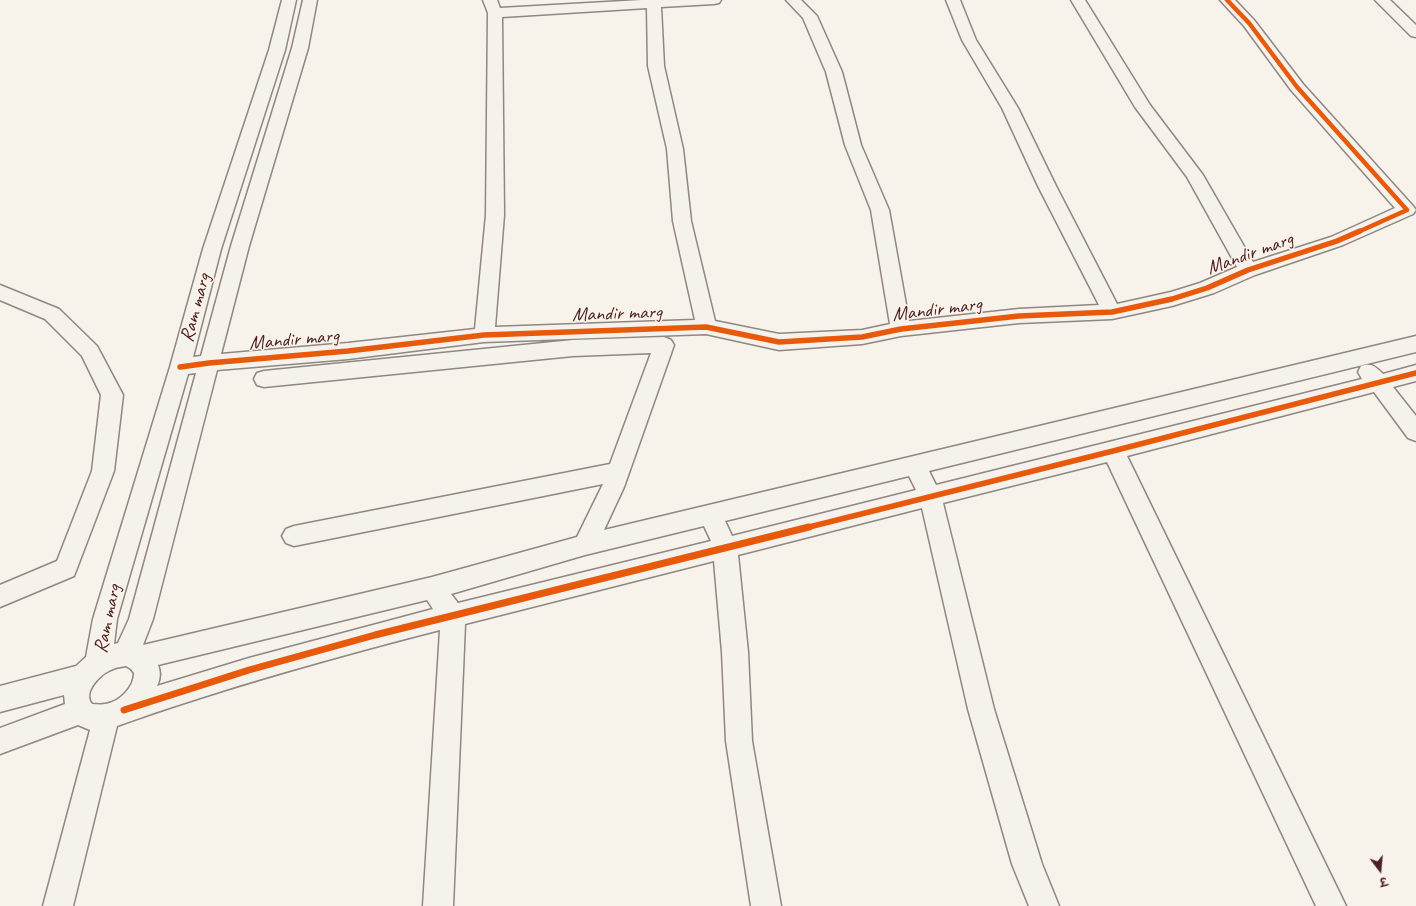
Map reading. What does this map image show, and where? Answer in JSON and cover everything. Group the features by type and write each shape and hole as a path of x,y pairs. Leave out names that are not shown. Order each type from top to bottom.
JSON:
{"street":[{"name":"Ram marg","path":"91,670 104,619 180,367 212,249 277,50 289,0"},
{"path":"132,656 240,246 300,48 310,0"},
{"path":"484,335 495,215 493,7 714,0"},
{"path":"793,0 810,16 834,72 853,145 880,210 901,329"},
{"path":"953,0 969,40 1010,108 1112,312"},
{"path":"1078,0 1143,107 1194,175 1248,270"},
{"name":"Mandir marg","path":"180,367 209,363 348,351 484,335 706,327 779,342 862,337 901,329 1019,316 1112,312 1172,299 1207,288 1248,270 1412,215 1297,87 1249,23 1227,0"},
{"path":"1382,0 1416,33"},
{"path":"654,2 656,66 675,149 682,221 706,327"},
{"path":"0,292 52,314 90,351 112,395 103,471 66,568 0,596"},
{"path":"0,699 91,670 108,658 132,656 432,588 585,545 1356,360 1416,344"},
{"path":"264,380 573,348 664,345 613,488 585,545"},
{"path":"1356,360 1378,382 1416,432"},
{"path":"0,741 104,713 374,635 1113,451 1416,373"},
{"path":"1113,451 1331,906"},
{"path":"915,466 930,496 981,710 1027,864 1044,906"},
{"path":"294,536 618,472"},
{"path":"711,515 725,547 735,652 740,741 766,906"},
{"path":"432,588 453,616 438,906"},
{"path":"91,670 79,686 76,696 77,704 104,713 135,702 142,693 147,682 147,672 144,663 132,656"},
{"path":"58,906 104,713"}],"cycle path":[{"path":"180,367 209,363 348,351 484,335 706,327 779,342 862,337 901,329 1019,316 1112,312 1172,299 1207,288 1248,270 1337,241 1407,210 1297,87 1249,23 1227,0"},
{"path":"124,710 249,670 375,635 1113,451 1416,373"}]}
